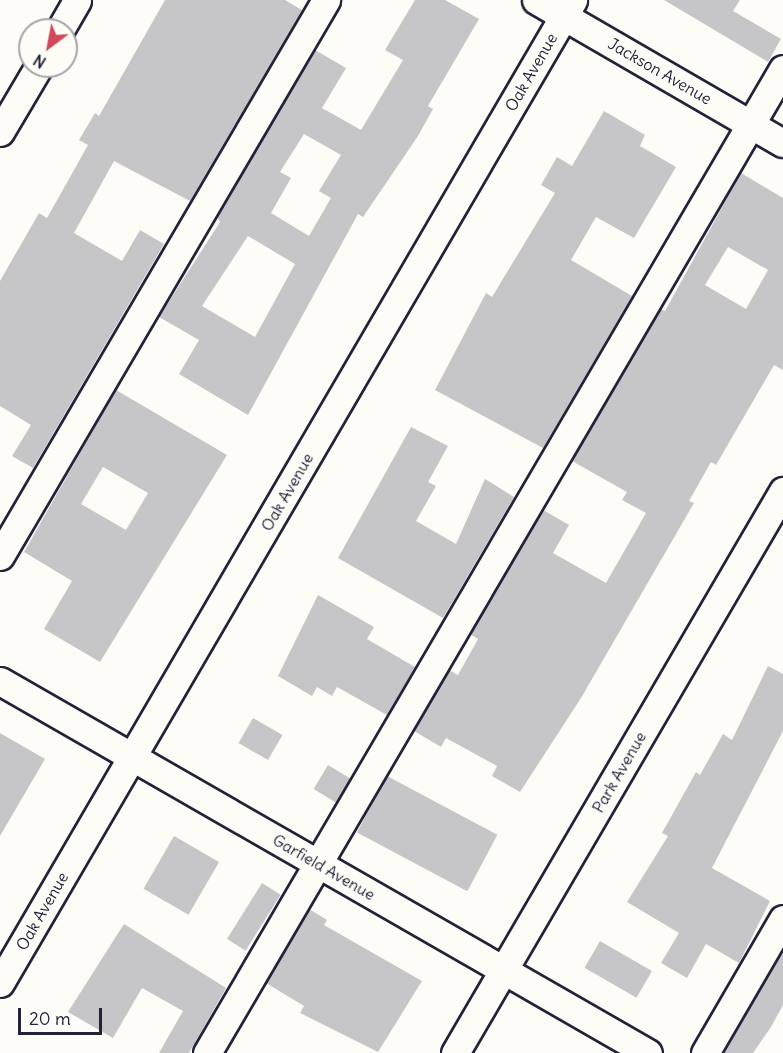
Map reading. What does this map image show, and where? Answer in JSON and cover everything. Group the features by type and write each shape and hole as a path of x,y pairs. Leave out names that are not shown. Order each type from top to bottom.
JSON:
{"street":[{"path":"67,18 77,0"},
{"path":"0,556 326,0"},
{"name":"Jackson Avenue","path":"536,0 568,8 783,143"},
{"name":"Oak Avenue","path":"0,983 568,8"},
{"path":"207,1053 783,69"},
{"path":"0,132 32,78"},
{"name":"Park Avenue","path":"455,1053 783,491"},
{"name":"Garfield Avenue","path":"0,681 132,759 648,1053"},
{"path":"705,1053 783,919"}],"building":[{"path":"165,0 285,0 302,10 190,201 114,161 74,233 122,261 140,230 164,244 33,468 12,456 31,425 0,406 0,281 39,213 47,218 88,145 79,140 95,113 99,116"},
{"path":"415,0 445,0 479,19 428,106 433,109 418,136 363,217 358,214 248,415 179,374 199,340 159,317 220,222 217,217 315,50 346,68 322,108 361,130 403,60 385,50","holes":["304,134 341,155 319,191 331,198 309,236 271,213 291,178 280,172","248,236 295,264 255,337 202,306"]},
{"path":"664,0 740,0 733,11 781,39 768,62"},
{"path":"604,111 645,135 640,146 676,167 634,238 596,217 571,260 632,296 543,448 435,390 486,293 492,297 555,193 541,185 557,157 572,166"},
{"path":"741,173 783,198 783,370 774,365 716,465 711,462 689,501 694,503 581,698 520,792 492,776 497,766 446,738 441,747 414,731 449,670 458,675 478,639 470,634 543,510 569,525 553,553 606,583 646,513 622,500 627,492 572,461 661,309 665,311","holes":["728,247 768,270 746,309 705,285"]},
{"path":"116,390 227,455 100,662 44,629 72,581 24,552","holes":["103,467 148,493 126,530 81,504"]},
{"path":"411,427 448,446 428,482 436,486 416,521 456,544 485,479 514,497 443,618 338,558"},
{"path":"318,595 374,627 367,639 415,667 387,715 337,687 332,696 317,687 312,696 278,676"},
{"path":"768,666 783,674 783,731 712,868 770,901 739,963 706,944 687,978 661,963 679,933 627,902 668,836 662,833 696,772 700,775 723,734 732,740"},
{"path":"253,718 282,735 268,760 238,743"},
{"path":"0,733 45,759 0,836"},
{"path":"328,765 350,778 336,802 314,789"},
{"path":"387,776 497,835 467,891 357,833"},
{"path":"174,836 219,862 189,915 144,889"},
{"path":"262,883 281,895 246,951 227,939"},
{"path":"309,909 327,920 324,925 422,981 378,1052 300,1013 304,1006 266,983"},
{"path":"124,924 226,988 189,1053 159,1053 183,1011 142,988 113,1038 68,1012"},
{"path":"600,941 652,971 636,998 584,968"},
{"path":"783,950 783,1005 771,1027 753,1053 723,1053"}]}
